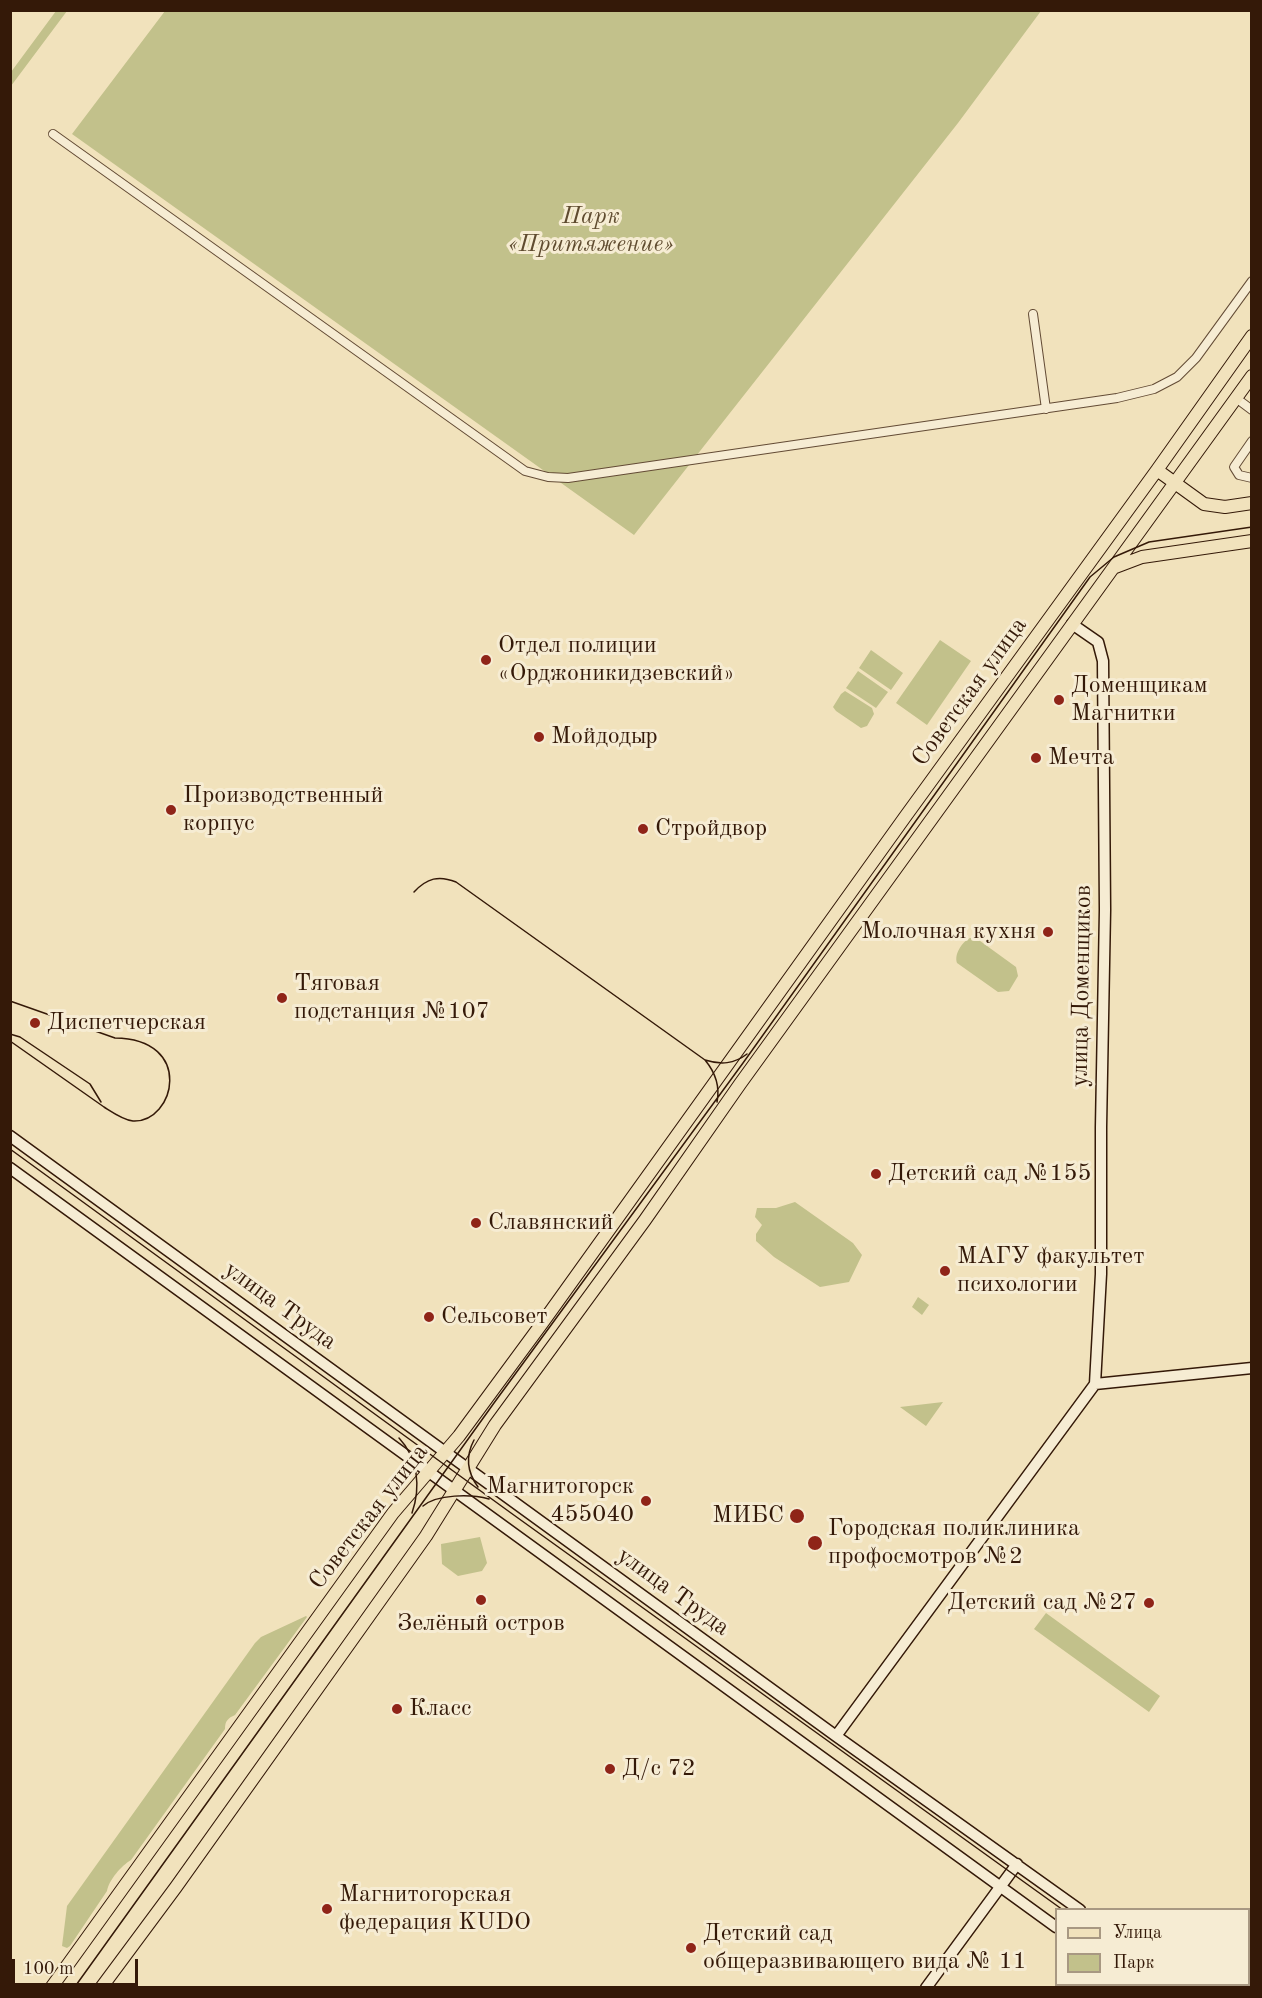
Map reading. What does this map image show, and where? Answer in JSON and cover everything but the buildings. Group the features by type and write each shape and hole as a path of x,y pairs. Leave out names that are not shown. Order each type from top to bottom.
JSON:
{"main road":[{"name":"Советская улица","path":"51,1988 393,1513 459,1436 543,1322 1157,470 1251,336"},
{"name":"Советская улица","path":"101,1988 426,1536 495,1425 645,1220 740,1084 1008,716 1251,376"},
{"path":"1157,470 1204,504 1215,507 1251,503"},
{"path":"1112,569 1142,556 1251,541"},
{"name":"улица Доменщиков","path":"1055,612 1098,642 1102,650 1103,661 1105,910 1101,1274 1095,1384"},
{"path":"723,1072 740,1084"},
{"name":"улица Труда","path":"10,1136 836,1736 1077,1908"},
{"name":"улица Труда","path":"10,1168 1055,1926"},
{"path":"836,1736 1095,1384 1251,1368"},
{"path":"926,1988 1017,1864"}],"street":[{"path":"54,134 525,471 548,477 568,478 1117,398 1155,389 1177,377 1196,358 1251,281"},
{"path":"1033,314 1046,408"},
{"path":"1236,398 1251,410"},
{"path":"1251,441 1234,467 1239,475 1251,478"}],"green space":[{"path":"56,11 67,11 11,86 11,72"},
{"name":"Парк «Притяжение»","path":"165,11 1041,11 958,123 634,535 72,134"},
{"path":"940,640 971,661 927,725 896,703"},
{"path":"871,650 903,673 891,690 859,668"},
{"path":"858,671 888,692 876,708 846,688"},
{"path":"845,691 872,708 874,714 867,726 861,728 833,707"},
{"path":"970,938 976,938 1016,967 1018,976 1009,991 998,992 957,963 959,949"},
{"path":"795,1202 853,1243 862,1255 849,1282 820,1287 774,1257 756,1241 756,1234 762,1225 755,1217 757,1208 776,1208"},
{"path":"918,1297 929,1305 922,1315 912,1307"},
{"path":"943,1402 926,1426 900,1407"},
{"path":"480,1537 487,1563 482,1571 458,1576 442,1564 441,1544"},
{"path":"1046,1613 1160,1696 1149,1712 1034,1629"},
{"path":"306,1616 235,1715 227,1720 225,1729 131,1860 113,1878 107,1891 70,1946 67,1948 62,1946 67,1906 255,1643 261,1637"}],"tram line":[{"path":"74,1988 494,1403 743,1063 1090,577 1114,557 1149,542 1252,527"},
{"path":"414,892 434,879 456,882 705,1060 727,1063 747,1054"},
{"path":"10,1001 115,1038 140,1042 157,1052 167,1065 170,1081 167,1096 159,1109 148,1118 133,1121 125,1119 104,1107 10,1041"},
{"path":"10,1034 20,1037 90,1084 101,1102"},
{"path":"705,1060 716,1080 717,1102"},
{"path":"10,1149 1060,1908"},
{"path":"399,1438 410,1454 416,1473 417,1483 412,1513"},
{"path":"474,1440 469,1452 468,1464 471,1476 478,1487"},
{"path":"423,1506 437,1499 454,1496 489,1499"}],"place":[{"name":"Отдел полиции «Орджоникидзевский»","path":"486,660"},
{"name":"Доменщикам Магнитки","path":"1059,700"},
{"name":"Мойдодыр","path":"539,737"},
{"name":"Мечта","path":"1036,758"},
{"name":"Производственный корпус","path":"171,810"},
{"name":"Стройдвор","path":"643,829"},
{"name":"Молочная кухня","path":"1048,932"},
{"name":"Тяговая подстанция №107","path":"282,998"},
{"name":"Диспетчерская","path":"35,1023"},
{"name":"Детский сад №155","path":"876,1174"},
{"name":"Славянский","path":"476,1223"},
{"name":"МАГУ факультет психологии","path":"945,1271"},
{"name":"Сельсовет","path":"429,1317"},
{"name":"Магнитогорск 455040","path":"646,1501"},
{"name":"МИБС","path":"797,1516"},
{"name":"Городская поликлиника профосмотров №2","path":"815,1543"},
{"name":"Зелёный остров","path":"481,1600"},
{"name":"Детский сад №27","path":"1149,1603"},
{"name":"Класс","path":"397,1709"},
{"name":"Д/с 72","path":"610,1769"},
{"name":"Магнитогорская федерация KUDO","path":"327,1909"},
{"name":"Детский сад общеразвивающего вида № 11","path":"691,1948"}]}
